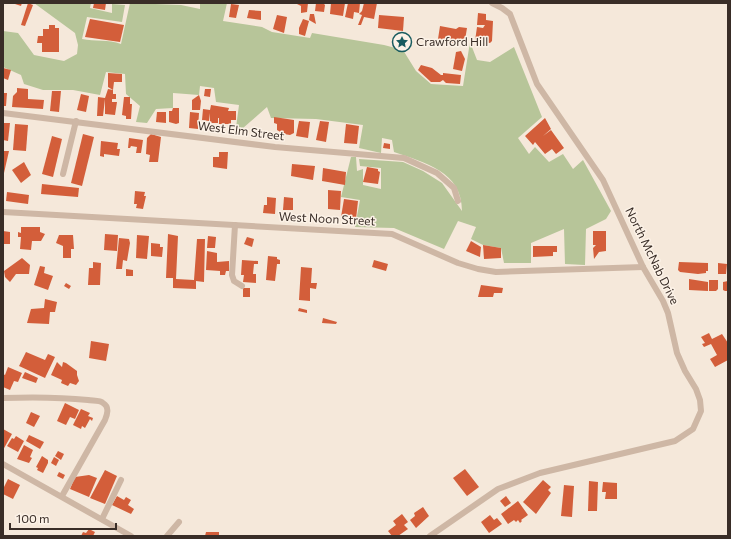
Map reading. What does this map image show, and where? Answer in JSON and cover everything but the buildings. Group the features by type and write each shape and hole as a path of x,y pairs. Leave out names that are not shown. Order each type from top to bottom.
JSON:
{"street":[{"name":"North McNab Drive","path":"430,536 498,489 520,480 540,473 675,441 693,429 701,411 700,400 680,362 668,313 663,301 643,267 603,180 537,84 510,14 492,3"},
{"name":"West Elm Street","path":"3,113 275,147 404,158 438,173 454,188 458,201"},
{"path":"63,174 76,121"},
{"name":"West Noon Street","path":"3,212 392,234 458,263 478,270 496,272 643,267"},
{"path":"235,225 232,275 234,281 242,286"},
{"path":"3,398 50,397 98,401 104,403 107,407 108,414 105,420 62,496"},
{"path":"3,464 62,496 130,536"},
{"path":"102,519 121,480"},
{"path":"167,536 179,522"}],"green space":[{"path":"34,3 91,3 90,8 112,13 112,4 125,5 122,22 87,17 82,39 121,44 130,3 181,5 200,9 200,3 227,3 223,21 262,27 272,32 310,38 312,33 384,45 403,50 416,71 431,84 463,86 470,42 477,60 490,62 514,47 542,117 518,138 529,154 535,147 549,162 563,154 573,169 583,160 611,211 606,219 586,229 585,265 565,264 564,229 531,243 531,263 504,263 501,248 483,245 471,239 476,227 458,221 444,249 394,228 355,227 360,200 341,197 351,157 356,157 357,171 363,169 363,185 381,189 381,168 360,166 359,159 403,162 423,171 442,183 462,211 460,197 456,186 440,171 418,160 394,152 392,140 382,138 381,153 359,148 363,125 316,119 271,118 267,107 235,135 239,105 216,102 214,88 200,86 199,95 173,93 173,108 156,109 147,123 136,122 140,106 126,94 125,74 106,72 100,95 73,90 43,90 24,84 21,75 3,67 3,31 18,33 34,55 64,61 77,54 78,45 75,33"}],"place":[{"name":"Crawford Hill","path":"402,42"}]}
